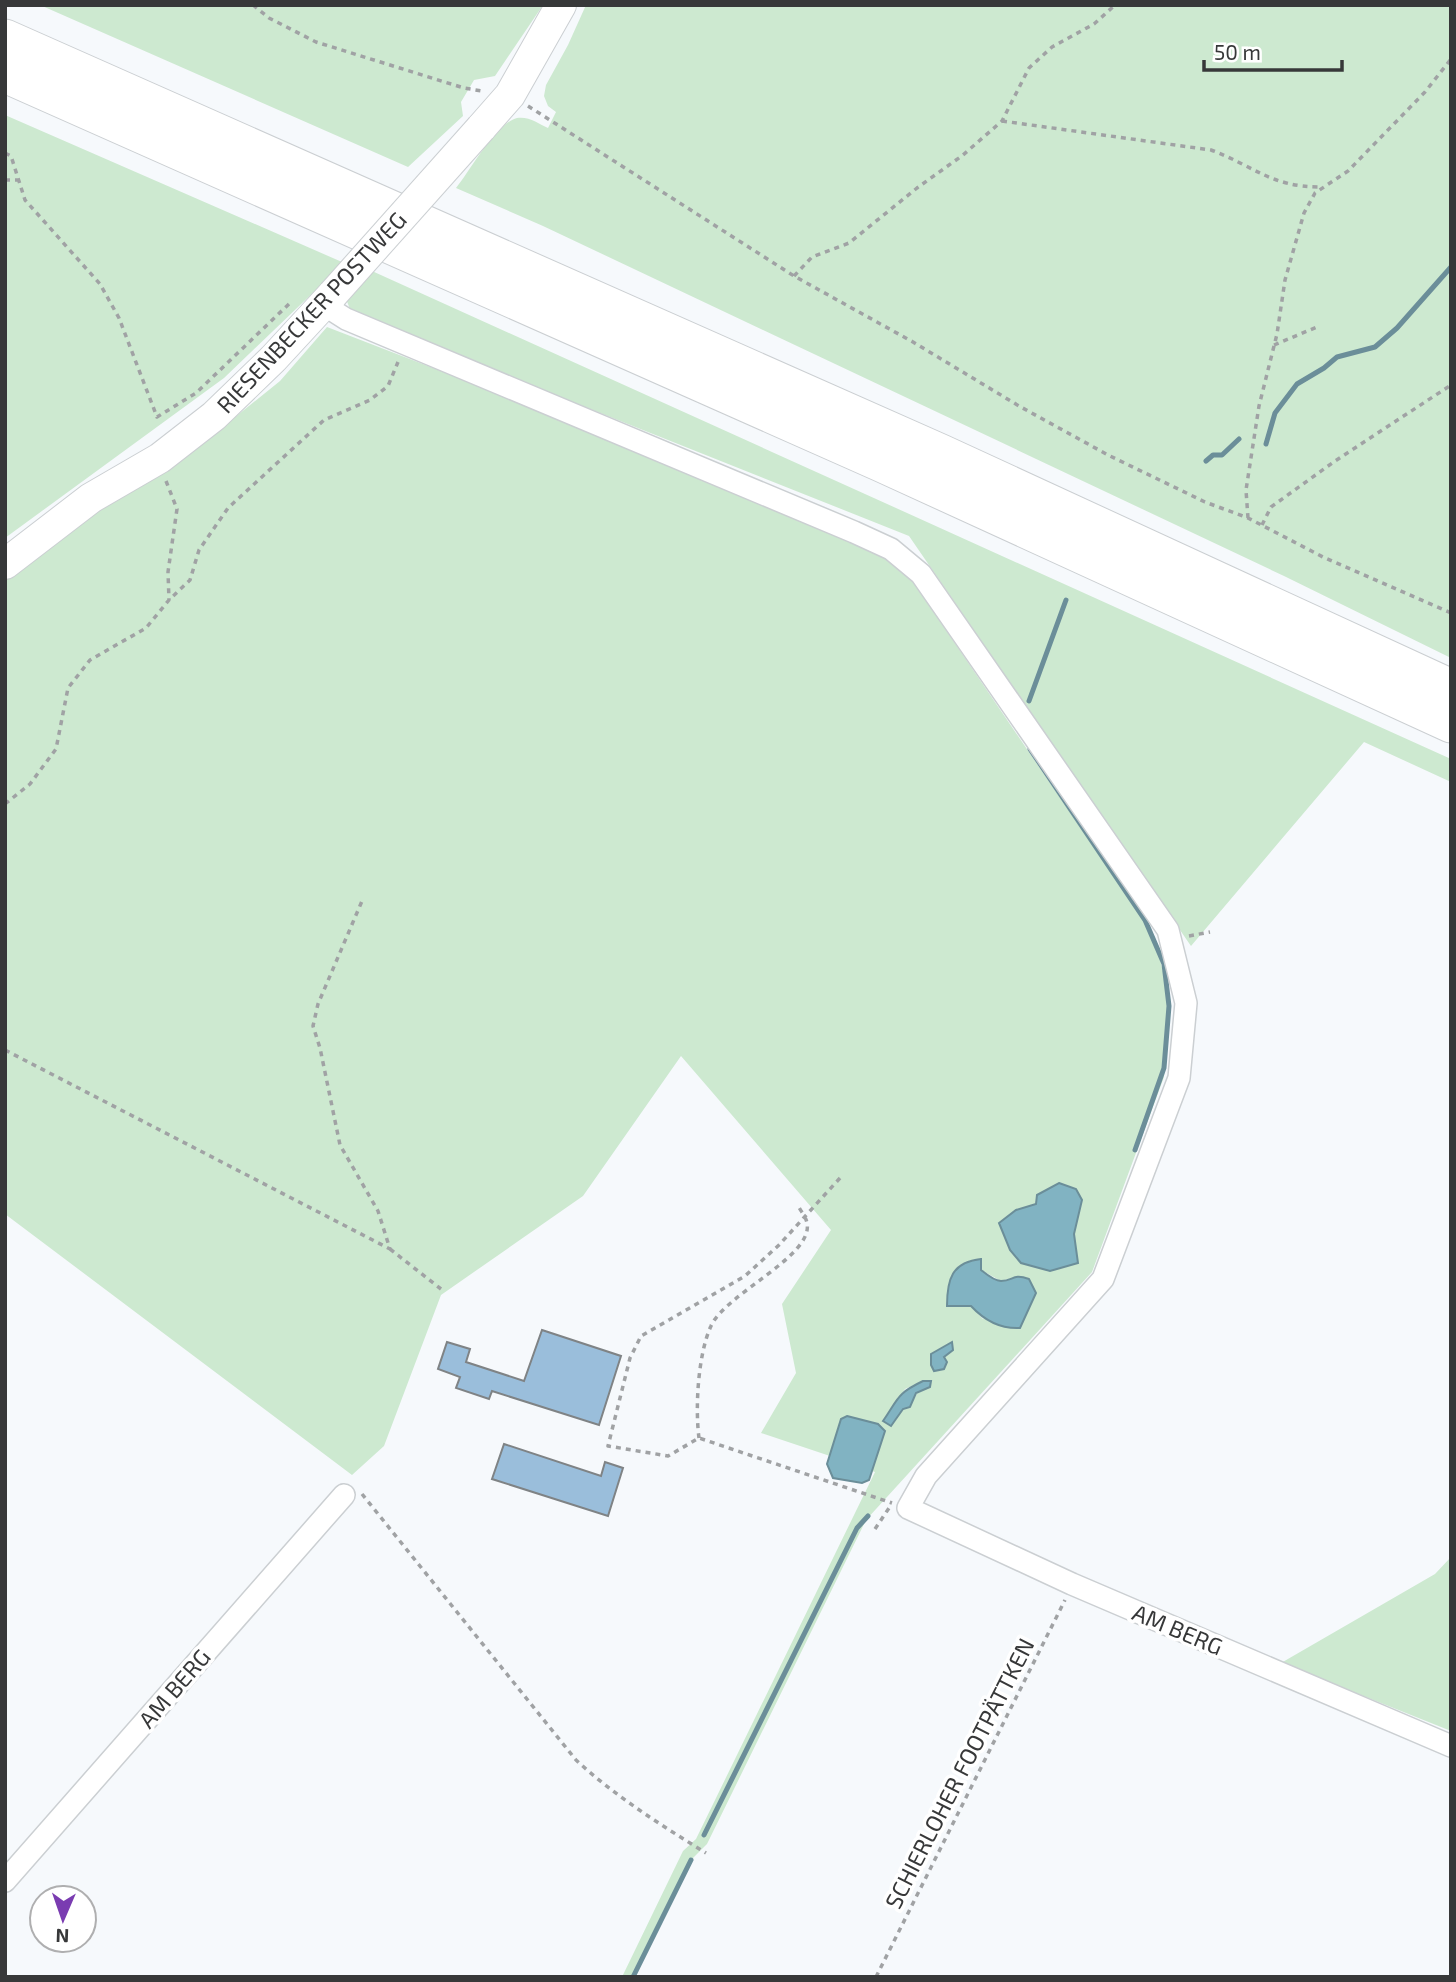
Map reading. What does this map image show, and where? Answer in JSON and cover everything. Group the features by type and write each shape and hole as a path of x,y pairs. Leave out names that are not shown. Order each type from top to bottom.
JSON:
{"highway":[{"path":"5,38 942,453 1451,688"},
{"path":"5,74 881,463 1451,724"}],"street":[{"name":"RIESENBECKER POSTWEG","path":"5,564 91,498 160,458 242,391 510,95 561,5"},
{"path":"328,299 346,319 891,549 922,574 1168,930 1186,1003 1180,1078 1103,1279 900,1506"},
{"name":"AM BERG","path":"5,1881 349,1490"},
{"name":"AM BERG","path":"900,1506 1072,1584 1451,1746"}],"path":[{"path":"253,5 269,18 316,42 464,88 510,95 794,276 1097,449 1205,502 1248,518 1323,557 1451,613"},
{"path":"794,276 812,257 849,243 963,155 1002,121 1029,68 1052,47 1094,24 1115,5"},
{"path":"1248,518 1246,490 1259,406 1286,280 1304,214 1315,194 1348,171 1425,92 1451,59"},
{"path":"1002,121 1210,150 1279,182 1296,187 1322,187"},
{"path":"5,153 11,156 25,200 100,284 119,318 158,417 161,429 160,458 177,509 168,572 169,600"},
{"path":"5,180 19,180"},
{"path":"158,417 196,393 298,295 328,299"},
{"path":"1274,345 1317,327"},
{"path":"5,804 30,784 56,749 68,688 90,660 146,628 190,580 199,551 228,508 324,420 370,400 388,386 405,344"},
{"path":"1262,525 1270,507 1451,385"},
{"path":"362,901 318,1004 313,1026 340,1145 378,1211 390,1249"},
{"path":"5,1050 390,1249 441,1289"},
{"path":"840,1178 779,1245 745,1276 641,1336 629,1358 608,1446 668,1456 699,1438 900,1506 875,1529"},
{"path":"699,1438 696,1413 698,1392 705,1343 711,1324 729,1302 790,1257 806,1236 807,1224 797,1204"},
{"path":"349,1490 576,1760 603,1785 706,1853"},
{"name":"SCHIERLOHER FOOTPÄTTKEN","path":"876,1977 1072,1584"}],"green space":[{"path":"40,5 543,5 495,76 474,80 461,102 463,116 408,167"},
{"path":"586,5 1451,5 1451,658 1284,576 543,226 456,188 492,138 509,122 526,118 548,128 556,112 548,106 544,96 546,85"},
{"path":"5,115 342,262 224,378 5,538"},
{"path":"372,271 1451,759 1451,782 1364,742 1191,946 909,536 357,316 346,299"},
{"path":"327,327 676,462 879,551 912,580 1154,936 1171,1003 1164,1077 1092,1272 866,1520 707,1844 690,1861 635,1977 622,1977 683,1851 696,1839 875,1472 872,1471 885,1431 841,1419 830,1456 761,1433 796,1373 782,1304 831,1230 681,1056 583,1196 441,1295 384,1446 352,1475 5,1214 5,575 84,514 172,468 280,381","holes":["1082,1200 1074,1234 1077,1254 1016,1210 1036,1204","981,1270 1001,1281 1019,1276 983,1319 971,1306 948,1306","923,1381 910,1407 903,1409 896,1420 883,1421 905,1389"]},
{"path":"1451,1557 1451,1731 1281,1663 1435,1574"}],"water":[{"path":"1059,1183 1076,1189 1082,1200 1074,1234 1078,1263 1050,1271 1021,1263 1010,1250 999,1223 1016,1210 1036,1204 1037,1195"},
{"path":"981,1259 981,1270 996,1280 1005,1281 1016,1277 1029,1279 1036,1293 1020,1328 993,1323 971,1306 947,1306 950,1280 957,1268"},
{"path":"952,1342 953,1350 944,1357 947,1362 944,1369 934,1371 931,1354"},
{"path":"923,1381 931,1381 930,1387 916,1393 910,1407 903,1409 891,1426 883,1421 903,1393"},
{"path":"847,1416 878,1424 885,1431 869,1480 862,1483 833,1478 827,1464 841,1419"}],"building":[{"path":"542,1330 621,1356 599,1425 492,1391 489,1399 456,1388 460,1377 438,1369 447,1342 470,1349 466,1362 524,1381"},
{"path":"504,1444 601,1476 605,1462 623,1468 608,1516 492,1479"}],"waterway":[{"path":"1266,444 1275,413 1297,384 1337,357 1375,347 1397,328 1451,267"},
{"path":"1206,461 1213,455 1222,455 1239,439"},
{"path":"1029,701 1066,600"},
{"path":"1030,749 1145,920 1164,964 1169,1006 1164,1068 1135,1150"},
{"path":"704,1835 857,1528 868,1516"},
{"path":"633,1977 691,1860"}]}
